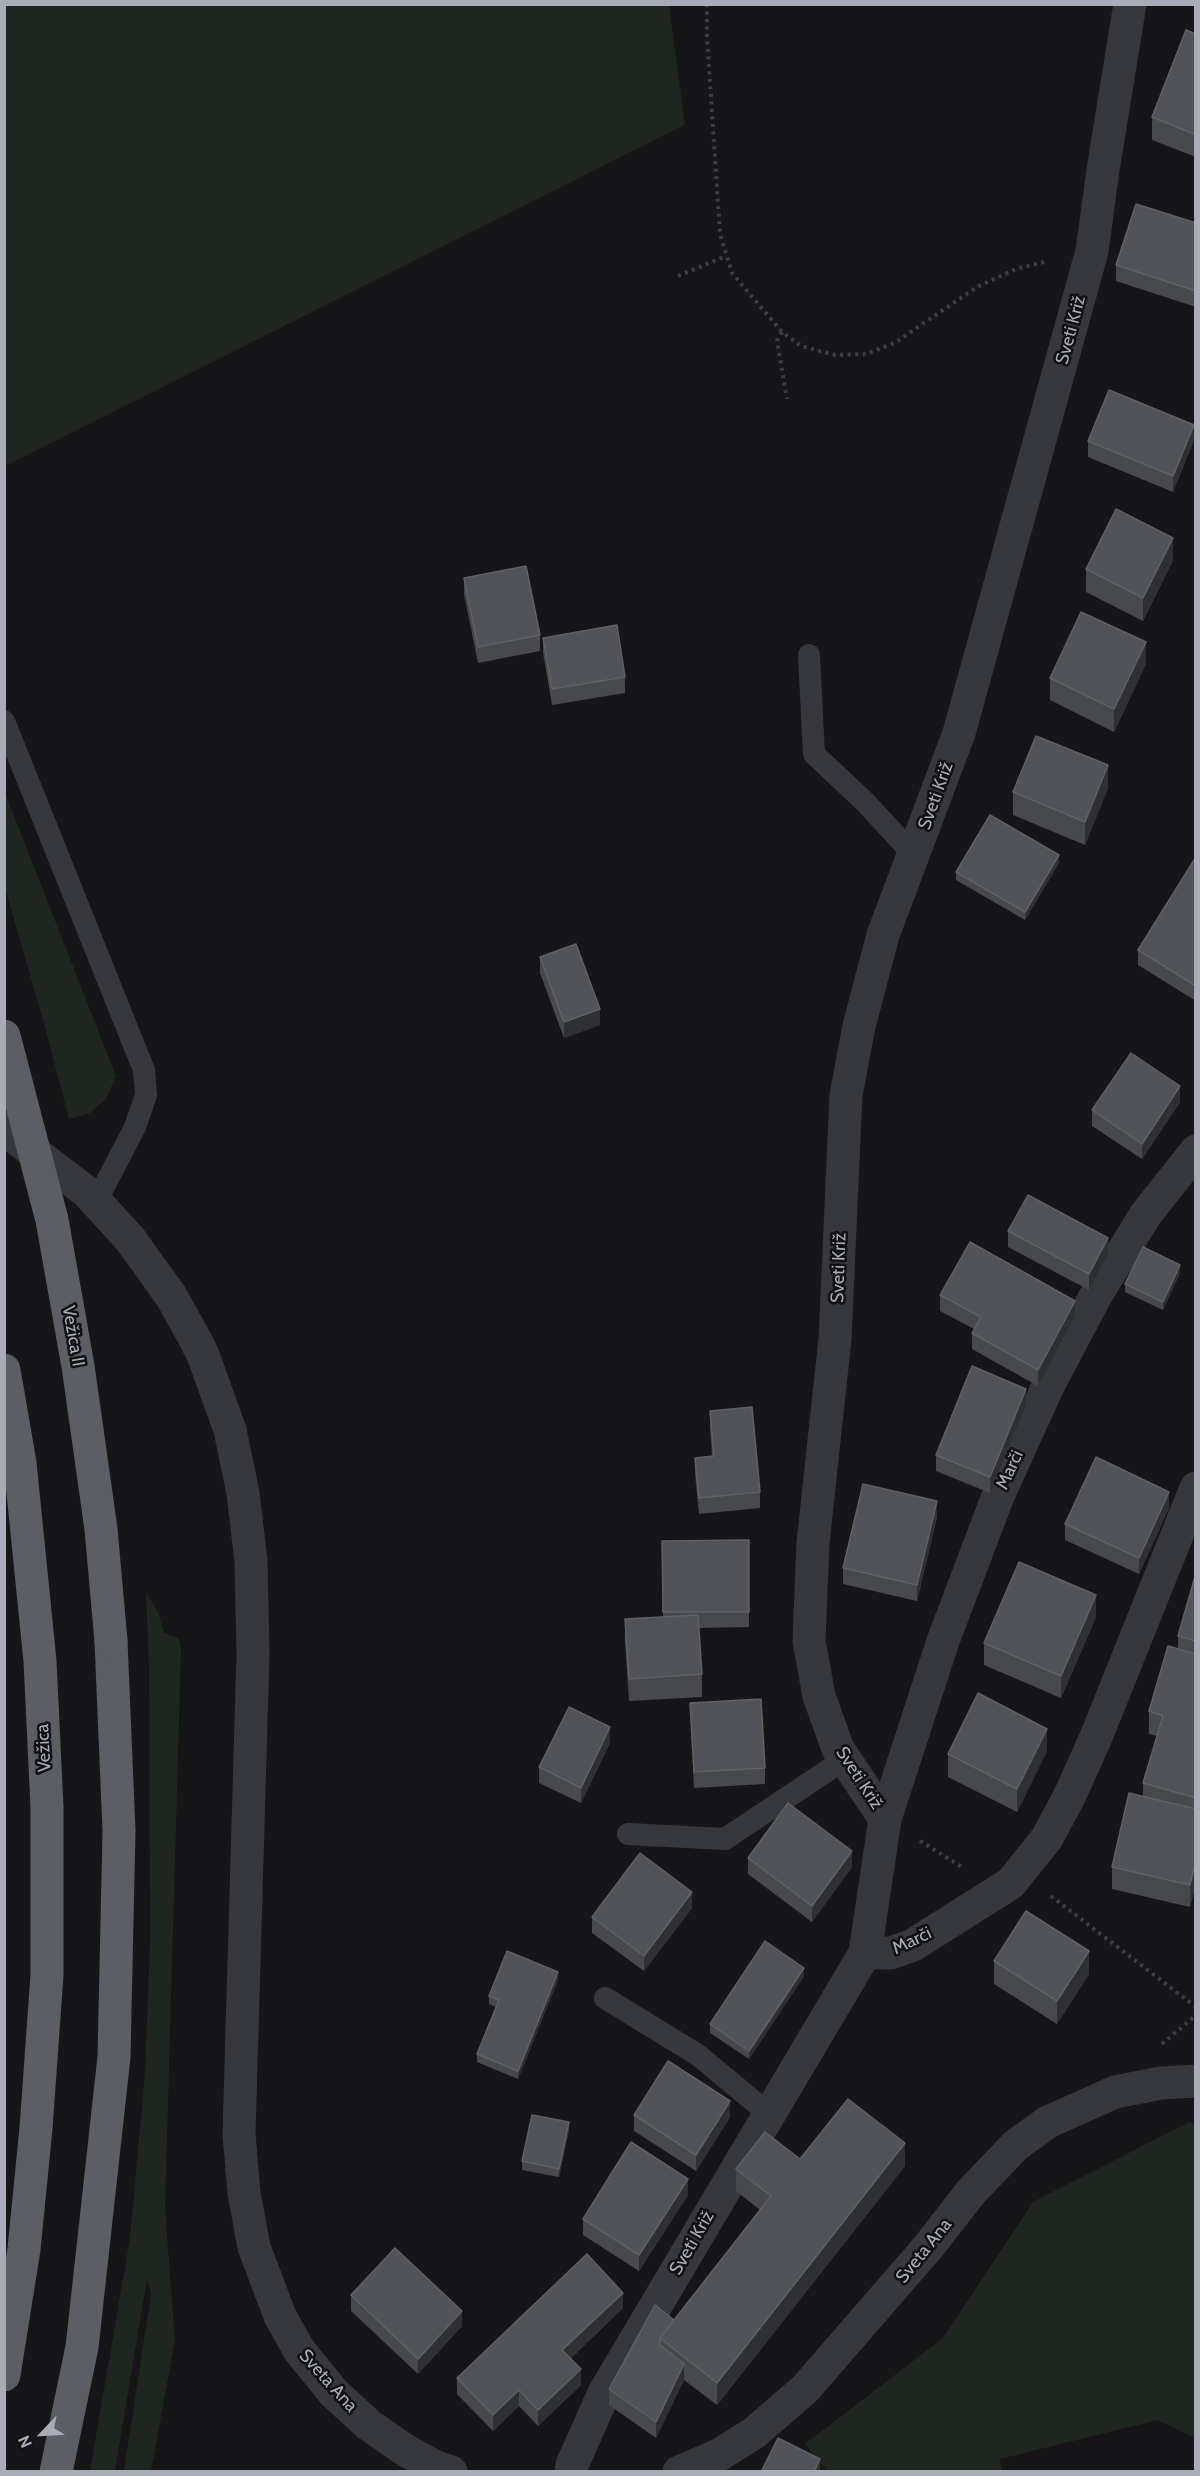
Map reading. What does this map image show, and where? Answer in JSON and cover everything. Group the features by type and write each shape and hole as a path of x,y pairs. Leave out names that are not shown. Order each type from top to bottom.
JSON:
{"highway":[{"name":"Vežica II","path":"4,1036 52,1220 76,1355 101,1528 111,1641 119,1831 114,2057 82,2347 56,2472"},
{"name":"Vežica","path":"4,1371 20,1463 40,1661 46,1785 47,1975 36,2128 24,2248 4,2375"}],"street":[{"name":"Sveti Križ","path":"572,2472 572,2465 604,2393 865,1953 885,1819 838,1749 819,1696 809,1641 813,1543 836,1340 846,1095 859,1026 883,935 959,733 1092,250 1130,4"},
{"name":"Sveta Ana","path":"4,1129 88,1193 130,1239 171,1296 203,1355 230,1430 243,1492 251,1561 253,1654 239,2134 244,2193 254,2247 280,2316 299,2350 334,2393 369,2425 405,2450 436,2467 451,2472"},
{"name":"Marči","path":"885,1819 943,1641 998,1496 1043,1396 1102,1285 1146,1214 1196,1151"},
{"name":"Marči","path":"865,1953 891,1953 913,1944 962,1914 1011,1883 1047,1838 1070,1795 1096,1737 1196,1488"},
{"name":"Sveta Ana","path":"679,2472 718,2455 754,2433 805,2389 929,2246 971,2192 1024,2139 1048,2122 1115,2092 1161,2083 1196,2081"}],"lane":[{"path":"809,655 814,754 865,802 914,855"},
{"path":"4,721 144,1070 146,1095 135,1126 96,1202"},
{"path":"628,1833 725,1839 845,1759"},
{"path":"605,1998 698,2055 769,2114"}],"path":[{"path":"707,4 707,37 720,234 726,256 732,273 782,332 801,346 835,356 867,354 896,342 977,287 1016,269 1092,250"},
{"path":"678,276 726,256"},
{"path":"782,332 777,341 787,399"},
{"path":"1048,1895 1196,2007"},
{"path":"1161,2044 1196,2015"}],"shaded area":[{"path":"5,4 669,5 685,125 5,466"},
{"path":"5,793 116,1076 106,1099 90,1113 69,1119 5,888"},
{"path":"146,1592 158,1612 164,1633 179,1638 181,1650 165,2208 175,2340 151,2471 124,2471 151,2294 147,2279 115,2471 90,2471 130,2238 145,2073 150,1941 149,1670"},
{"path":"1189,2122 1195,2125 1195,2438 1158,2420 1000,2459 1002,2472 827,2471 805,2444 943,2338 1033,2202"}],"building":[{"path":"1186,30 1196,34 1196,135 1152,117"},
{"path":"1136,204 1196,223 1196,291 1116,265"},
{"path":"1109,390 1194,425 1173,476 1088,441"},
{"path":"1116,509 1173,538 1143,598 1086,569"},
{"path":"526,566 540,635 478,647 464,578"},
{"path":"1081,612 1146,642 1114,709 1050,678"},
{"path":"617,625 625,677 552,689 543,638"},
{"path":"1036,736 1108,765 1085,822 1013,792"},
{"path":"990,815 1059,855 1025,912 956,872"},
{"path":"1196,857 1196,986 1138,950"},
{"path":"576,944 600,1009 564,1022 540,957"},
{"path":"1131,1053 1180,1086 1142,1144 1092,1110"},
{"path":"1028,1195 1108,1238 1089,1274 1008,1231"},
{"path":"970,1242 1075,1301 1038,1370 972,1333 981,1317 940,1295"},
{"path":"1143,1247 1180,1265 1163,1302 1125,1284"},
{"path":"972,1366 1026,1389 990,1477 936,1455"},
{"path":"752,1407 760,1492 699,1498 695,1458 714,1456 710,1411"},
{"path":"1096,1457 1169,1492 1139,1558 1065,1524"},
{"path":"863,1484 937,1501 917,1585 843,1568"},
{"path":"749,1540 749,1612 663,1612 662,1541"},
{"path":"1019,1562 1096,1595 1061,1676 984,1643"},
{"path":"1196,1573 1196,1641 1178,1636"},
{"path":"698,1615 702,1674 629,1679 625,1619"},
{"path":"1168,1646 1196,1654 1196,1798 1143,1783 1163,1716 1149,1711"},
{"path":"978,1693 1047,1729 1017,1789 948,1754"},
{"path":"761,1699 765,1768 694,1772 690,1703"},
{"path":"569,1707 610,1727 581,1788 539,1767"},
{"path":"1129,1793 1196,1809 1196,1859 1190,1885 1112,1867"},
{"path":"788,1803 852,1851 812,1906 748,1858"},
{"path":"640,1853 692,1892 644,1956 592,1917"},
{"path":"1026,1911 1089,1951 1057,2001 994,1961"},
{"path":"765,1941 804,1968 749,2051 710,2024"},
{"path":"507,1951 558,1972 518,2071 477,2054 499,2000 489,1996"},
{"path":"668,2061 730,2101 696,2155 634,2115"},
{"path":"848,2099 905,2143 717,2383 660,2338 771,2196 736,2169 765,2132 800,2159"},
{"path":"532,2115 569,2122 559,2169 522,2161"},
{"path":"631,2142 688,2179 639,2255 583,2219"},
{"path":"395,2248 462,2311 418,2359 351,2295"},
{"path":"587,2254 623,2293 562,2350 581,2369 538,2410 519,2390 493,2415 457,2378"},
{"path":"655,2305 674,2320 660,2338 660,2345 684,2364 656,2422 609,2389"},
{"path":"778,2438 820,2459 814,2472 761,2472"}]}
